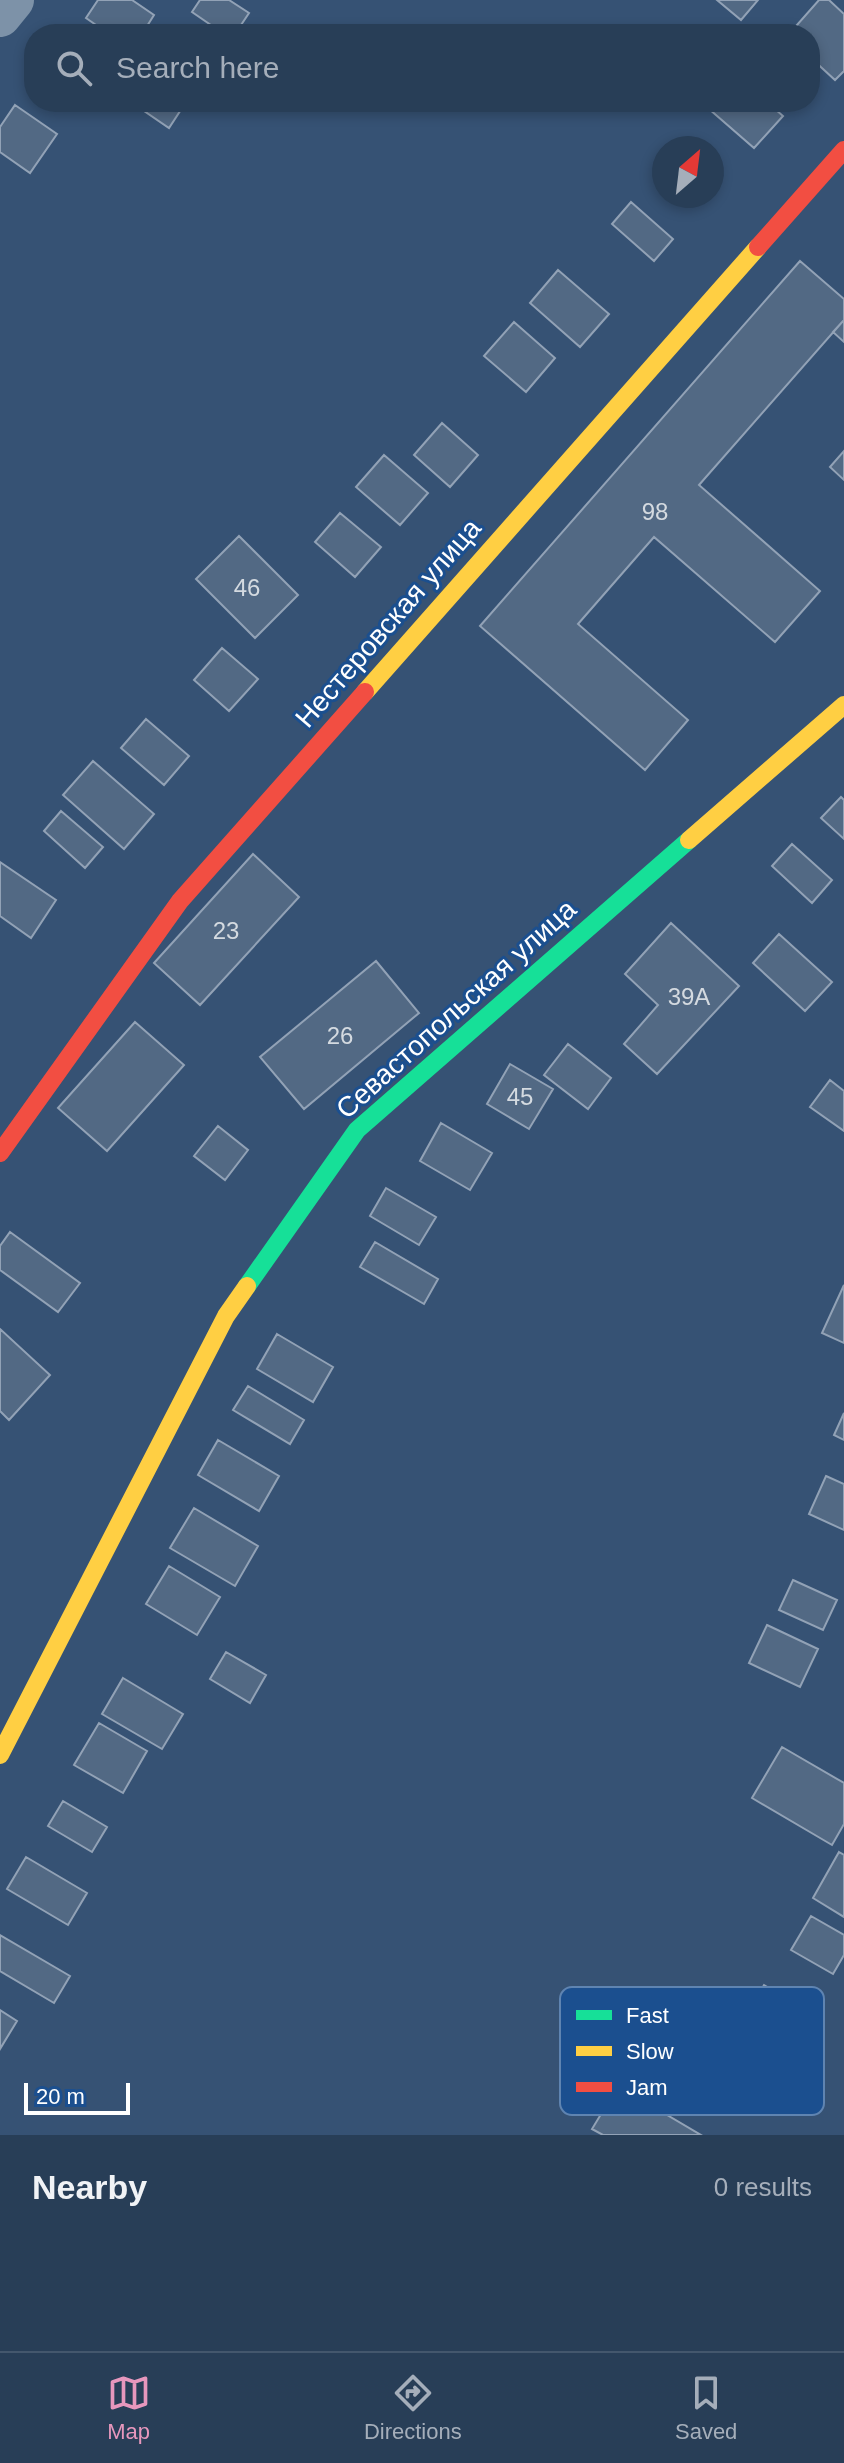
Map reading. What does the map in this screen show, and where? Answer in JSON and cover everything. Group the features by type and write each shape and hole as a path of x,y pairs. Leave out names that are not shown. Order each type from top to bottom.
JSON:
{"street":[{"path":"0,16 13,0"},
{"name":"Нестеровская улица","path":"0,1153 180,901 844,150"},
{"name":"Севастопольская улица","path":"0,1755 226,1316 357,1130 844,705"}],"building":[{"path":"98,0 132,0 154,15 148,24 95,24 86,18"},
{"path":"200,0 229,0 249,13 242,24 209,24 192,12"},
{"path":"717,0 758,0 741,20"},
{"path":"819,0 829,0 844,14 844,71 835,80 820,66 820,24 798,24"},
{"path":"15,105 57,134 30,173 0,152 0,127"},
{"path":"146,112 179,112 169,128"},
{"path":"713,112 778,112 783,116 754,148"},
{"path":"631,202 673,239 654,261 612,224"},
{"path":"800,261 844,299 844,320 699,485 820,591 775,642 654,537 578,624 688,720 645,770 480,626"},
{"path":"558,270 609,314 580,347 530,303"},
{"path":"844,320 844,342 833,332"},
{"path":"514,322 555,358 526,392 484,356"},
{"path":"442,423 478,455 450,487 414,455"},
{"path":"844,451 844,480 830,467"},
{"path":"384,455 428,493 400,525 356,487"},
{"path":"340,513 381,547 355,577 315,542"},
{"path":"239,536 298,595 255,638 196,579"},
{"path":"222,648 258,679 229,711 194,680"},
{"path":"146,719 189,756 164,785 121,748"},
{"path":"93,761 154,814 124,849 63,795"},
{"path":"841,797 844,800 844,839 821,818"},
{"path":"61,811 103,847 85,868 44,831"},
{"path":"792,844 832,880 812,903 772,866"},
{"path":"253,854 299,897 200,1005 154,963"},
{"path":"0,862 56,900 31,938 0,916"},
{"path":"671,923 739,986 657,1074 624,1044 658,1005 625,974"},
{"path":"779,934 832,982 805,1011 753,963"},
{"path":"376,961 419,1013 304,1109 260,1057"},
{"path":"135,1022 184,1065 107,1151 58,1108"},
{"path":"568,1044 611,1078 588,1109 544,1075"},
{"path":"510,1064 553,1089 529,1129 487,1104"},
{"path":"830,1080 844,1091 844,1131 810,1107"},
{"path":"441,1123 492,1153 470,1190 420,1161"},
{"path":"218,1126 248,1150 225,1180 194,1156"},
{"path":"386,1188 436,1217 419,1245 370,1216"},
{"path":"10,1232 80,1283 58,1312 0,1270 0,1246"},
{"path":"375,1242 438,1279 424,1304 360,1267"},
{"path":"844,1285 844,1343 822,1333"},
{"path":"0,1329 50,1375 9,1420 0,1411"},
{"path":"277,1334 333,1367 313,1402 257,1369"},
{"path":"248,1386 304,1420 290,1444 233,1410"},
{"path":"844,1413 844,1440 834,1435"},
{"path":"218,1440 279,1476 259,1511 198,1475"},
{"path":"826,1476 844,1484 844,1530 809,1514"},
{"path":"194,1508 258,1546 235,1586 170,1548"},
{"path":"169,1566 220,1597 197,1635 146,1604"},
{"path":"793,1580 837,1600 823,1630 779,1610"},
{"path":"767,1625 818,1649 800,1687 749,1663"},
{"path":"226,1652 266,1675 250,1703 210,1679"},
{"path":"123,1678 183,1714 162,1749 102,1714"},
{"path":"99,1723 147,1751 123,1793 74,1765"},
{"path":"782,1747 844,1783 844,1824 832,1845 752,1798"},
{"path":"63,1801 107,1827 92,1852 48,1826"},
{"path":"839,1852 844,1855 844,1917 813,1898"},
{"path":"26,1857 87,1893 68,1925 7,1889"},
{"path":"811,1916 844,1935 844,1955 833,1974 791,1950"},
{"path":"0,1935 70,1976 54,2003 0,1971"},
{"path":"0,2010 17,2021 0,2049"},
{"path":"600,2115 667,2115 701,2135 603,2135 592,2129"}],"traffic: fast":[{"path":"247,1286 357,1130 689,840"}],"traffic: slow":[{"path":"365,692 758,247"},
{"path":"689,840 844,705"},
{"path":"0,1755 226,1316 247,1286"}],"traffic: jam":[{"path":"758,247 844,150"},
{"path":"0,1153 180,901 365,692"}]}
